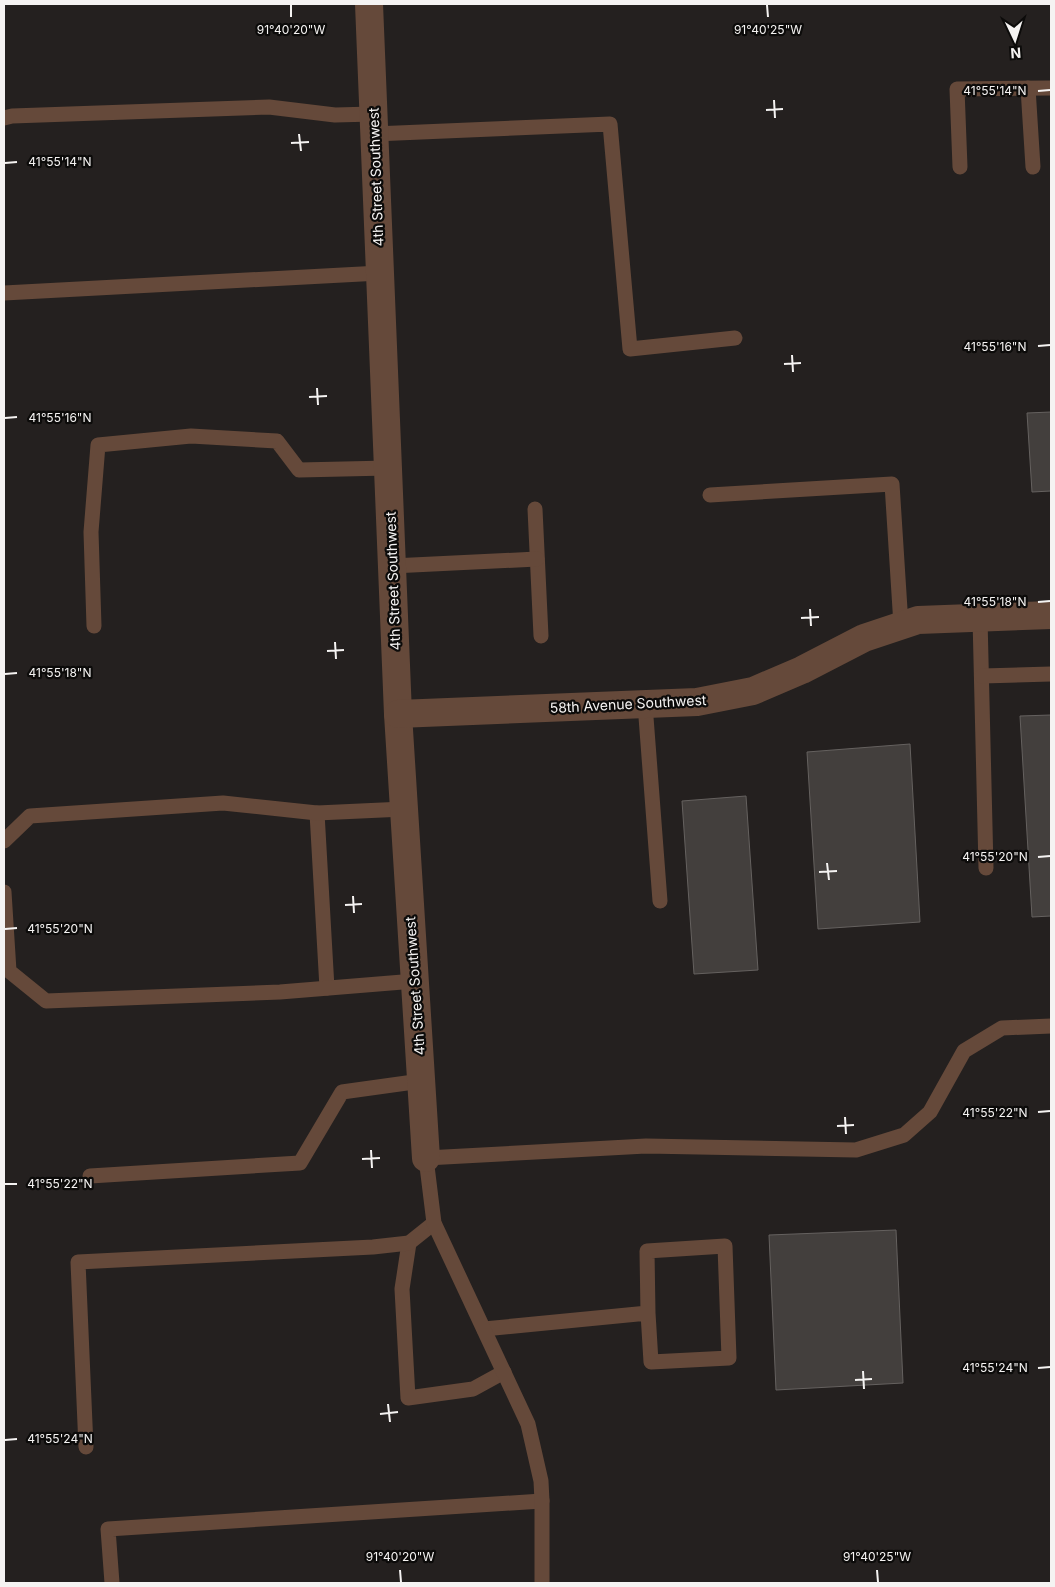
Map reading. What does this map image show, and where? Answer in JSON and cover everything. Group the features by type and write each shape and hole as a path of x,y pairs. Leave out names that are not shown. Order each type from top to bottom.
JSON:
{"street":[{"name":"4th Street Southwest","path":"369,4 398,714 426,1158"},
{"name":"58th Avenue Southwest","path":"398,714 697,702 753,691 802,670 864,638 918,620 1051,615"}],"lane":[{"path":"1028,88 1033,167"},
{"path":"960,167 957,89 1051,88"},
{"path":"4,118 12,116 269,107 335,115 374,124 610,124 630,349 735,338"},
{"path":"4,294 380,273"},
{"path":"94,626 91,532 98,445 191,436 277,441 299,470 388,468"},
{"path":"710,495 892,484 901,626"},
{"path":"535,509 541,636"},
{"path":"392,566 537,558"},
{"path":"980,618 986,868"},
{"path":"982,676 1051,674"},
{"path":"645,704 660,901"},
{"path":"4,841 30,816 223,803 317,813 404,809"},
{"path":"317,813 327,988"},
{"path":"4,892 9,972 46,1001 280,992 415,981"},
{"path":"542,1583 541,1481 528,1424 434,1223 426,1158 646,1146 856,1150 904,1136 930,1112 964,1051 1002,1028 1051,1026"},
{"path":"90,1176 300,1162 342,1092 421,1081"},
{"path":"86,1447 78,1262 374,1247 409,1243 434,1223"},
{"path":"409,1243 402,1289 408,1398 473,1389 504,1372"},
{"path":"725,1246 729,1358 651,1362 648,1313 647,1251 725,1246"},
{"path":"484,1328 648,1313"},
{"path":"112,1583 108,1529 542,1501"}],"building":[{"path":"1051,412 1051,491 1032,492 1027,413"},
{"path":"1051,715 1051,916 1032,917 1020,716"},
{"path":"910,744 920,922 818,929 807,752"},
{"path":"746,796 758,970 694,974 682,801"},
{"path":"896,1230 903,1383 776,1390 769,1235"}]}
